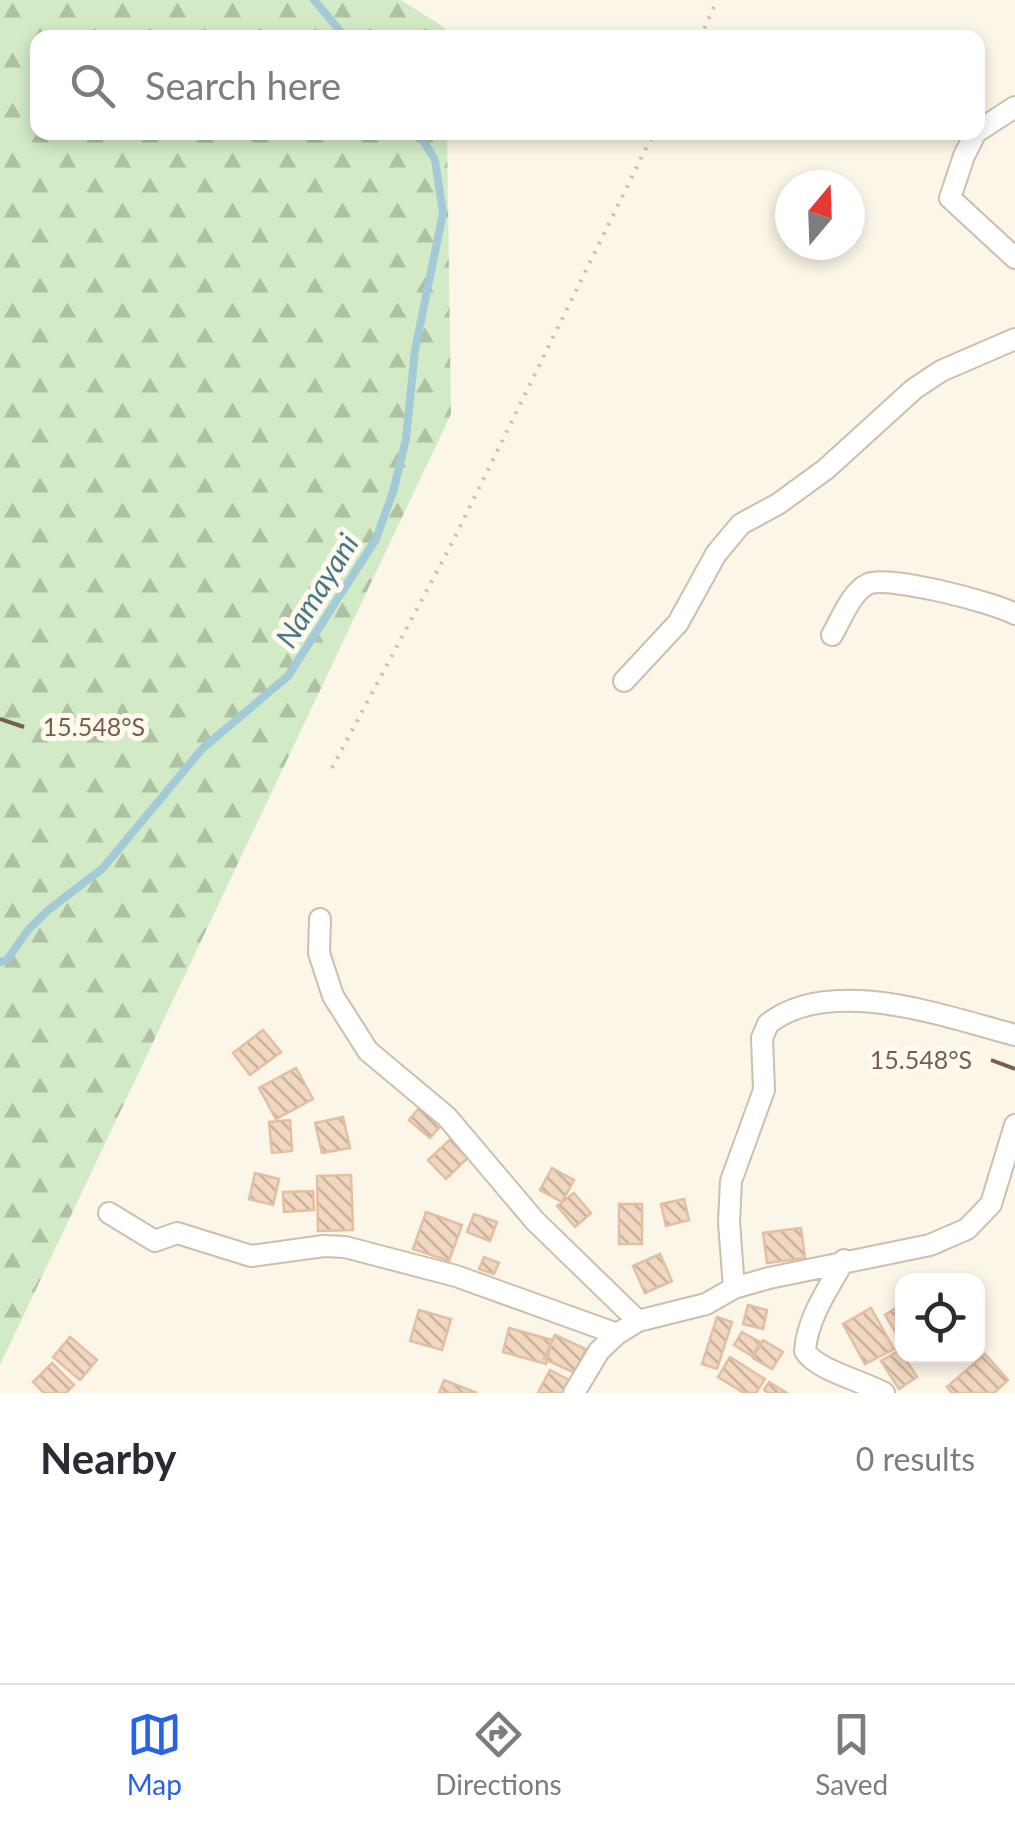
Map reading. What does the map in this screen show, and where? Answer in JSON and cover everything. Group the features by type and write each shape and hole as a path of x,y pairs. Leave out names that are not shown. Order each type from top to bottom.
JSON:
{"street":[{"path":"985,127 1015,107"},
{"path":"973,140 950,198 1015,258"},
{"path":"624,681 678,623 716,554 741,524 826,470 914,389 941,371 1015,340"},
{"path":"832,635 860,590 876,582 976,599 1015,614"},
{"path":"320,920 319,953 333,996 368,1051 447,1117 535,1221 638,1321"},
{"path":"734,1288 729,1222 731,1182 764,1090 762,1038 768,1024 818,1002 856,1001 914,1009 1015,1035"},
{"path":"574,1393 599,1352 638,1321 706,1304 734,1288 844,1260 930,1244 967,1229 991,1204 1015,1126"},
{"path":"109,1213 154,1241 177,1233 250,1256 324,1246 346,1247 456,1276 617,1334"},
{"path":"844,1260 819,1306 805,1351 818,1364 884,1393"}],"path":[{"path":"704,30 718,0"},
{"path":"332,768 450,548 650,140"}],"green space":[{"path":"0,0 401,0 445,30 30,30 30,140 447,140 451,414 0,1365"}],"building":[{"path":"263,1030 281,1052 250,1075 233,1053"},
{"path":"296,1068 313,1099 276,1119 259,1088"},
{"path":"430,1095 452,1113 430,1138 409,1120"},
{"path":"343,1117 350,1148 322,1153 315,1123"},
{"path":"290,1120 292,1151 272,1153 269,1122"},
{"path":"457,1133 474,1152 446,1179 428,1160"},
{"path":"552,1168 574,1180 562,1202 540,1190"},
{"path":"255,1173 279,1179 273,1205 249,1199"},
{"path":"351,1175 353,1230 318,1231 317,1176"},
{"path":"313,1191 314,1210 284,1212 283,1192"},
{"path":"574,1193 591,1213 575,1227 557,1206"},
{"path":"684,1199 689,1220 666,1226 661,1204"},
{"path":"619,1204 642,1204 642,1244 619,1244"},
{"path":"426,1212 462,1225 449,1261 413,1249"},
{"path":"474,1214 497,1222 490,1241 467,1232"},
{"path":"801,1228 805,1258 767,1263 763,1233"},
{"path":"660,1254 672,1281 645,1293 633,1266"},
{"path":"484,1257 499,1263 494,1274 479,1269"},
{"path":"748,1305 767,1310 763,1329 743,1324"},
{"path":"871,1308 894,1349 865,1364 843,1324"},
{"path":"895,1309 895,1331 885,1315"},
{"path":"419,1310 451,1319 442,1350 410,1341"},
{"path":"717,1317 732,1322 717,1369 702,1364"},
{"path":"509,1328 552,1340 546,1364 503,1352"},
{"path":"742,1332 760,1342 752,1356 734,1345"},
{"path":"555,1335 586,1349 575,1373 544,1359"},
{"path":"70,1337 97,1360 80,1380 53,1357"},
{"path":"763,1340 783,1352 772,1369 753,1358"},
{"path":"895,1353 895,1363 908,1363 917,1377 899,1389 881,1361"},
{"path":"985,1354 1008,1380 994,1393 952,1393 947,1387 975,1363 985,1363"},
{"path":"730,1357 765,1379 756,1393 744,1393 718,1377"},
{"path":"52,1363 74,1385 66,1393 44,1393 33,1382"},
{"path":"550,1370 571,1381 565,1393 538,1393"},
{"path":"444,1380 477,1393 439,1393"},
{"path":"769,1382 787,1393 764,1390"}],"waterway":[{"name":"Namayani","path":"314,0 339,30"},
{"name":"Namayani","path":"0,962 7,960 47,911 103,868 202,749 288,676 376,539 406,439 415,350 443,213 435,160 423,140"}]}
